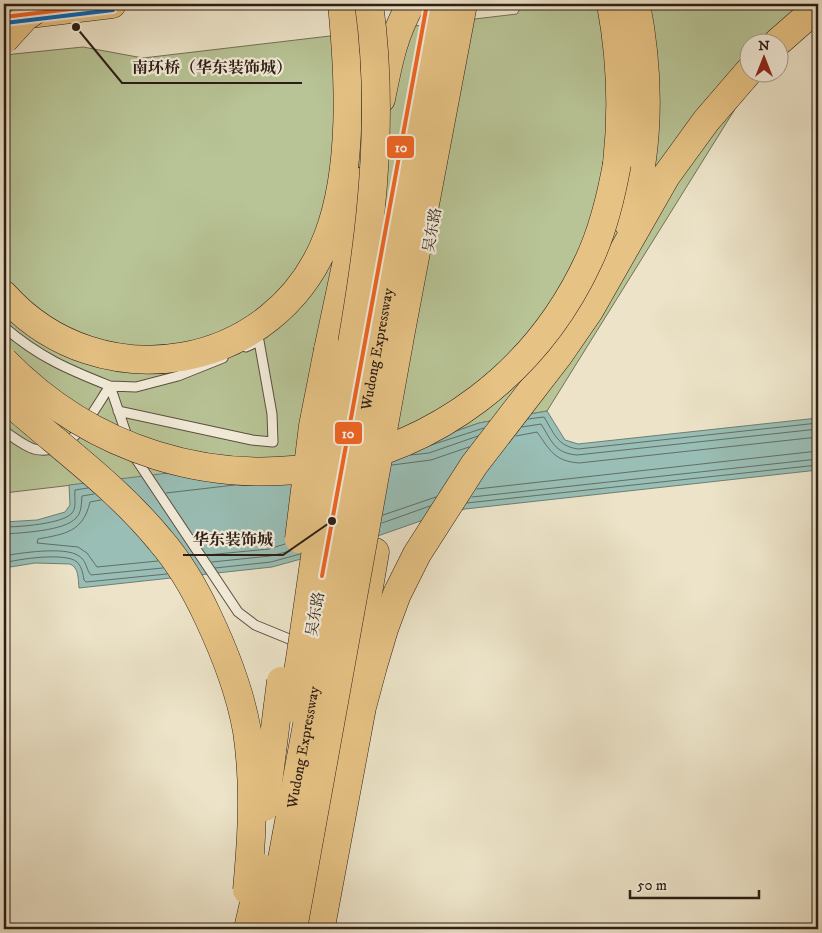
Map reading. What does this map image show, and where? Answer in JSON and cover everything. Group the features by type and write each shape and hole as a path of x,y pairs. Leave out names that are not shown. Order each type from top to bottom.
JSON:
{"main road":[{"path":"4,40 25,18 44,4"},
{"path":"4,17 112,4"},
{"path":"4,295 28,318 57,338 97,353 132,359 154,360 175,358 210,350 242,336 272,316 292,296 309,273 328,236 336,208 342,178 346,136 347,68 342,4"},
{"path":"248,929 259,888 296,685 316,541 355,326 371,212 376,154 376,95 369,4"},
{"path":"259,888 265,806 311,445 328,350 392,48 400,22 411,4"},
{"name":"吴东路","path":"258,929 427,4"},
{"name":"Wudong Expressway","path":"269,929 441,4"},
{"name":"Wudong Expressway","path":"292,929 401,331 463,4"},
{"name":"吴东路","path":"305,929 356,663 473,4"},
{"path":"4,361 32,388 50,402 89,427 131,447 176,462 222,470 268,472 320,467 367,455 437,425 465,407 498,381 534,345 550,326 573,290 598,237 613,189 618,164 620,134 620,72 611,4"},
{"path":"610,274 630,217 639,178 644,139 646,79 636,4"},
{"path":"789,32 818,7"},
{"path":"319,929 362,708 384,629 417,554 474,465 558,356 589,311 666,176 706,120 740,81"},
{"path":"4,397 94,473 160,539 190,582 211,623 235,682 249,746 252,826 243,929"}],"lane":[{"path":"4,327 32,350 63,368 110,386 136,387 178,376 259,340 272,414 273,442 252,440 118,411"},
{"path":"110,386 133,455 238,612 255,625 310,648 356,663"},
{"path":"4,431 34,449 56,450 76,436 110,386"}],"green space":[{"path":"523,4 818,4 800,38 790,48 790,32 740,32 740,82 748,82 745,93 547,411 479,423 425,442 4,493 4,55 83,47 143,58 517,14"}],"water":[{"path":"547,411 565,440 578,444 818,418 818,470 465,509 432,517 352,545 272,567 79,588 77,571 70,564 35,563 4,568 4,522 37,520 65,512 70,505 69,485 425,442 479,423"}],"transit line":[{"name":"10","path":"4,17 112,4"},
{"name":"10","path":"322,576 427,4"},
{"path":"5,23 113,10"}],"place":[{"name":"南环桥（华东装饰城）","path":"76,27"},
{"name":"华东装饰城","path":"332,521"}]}
